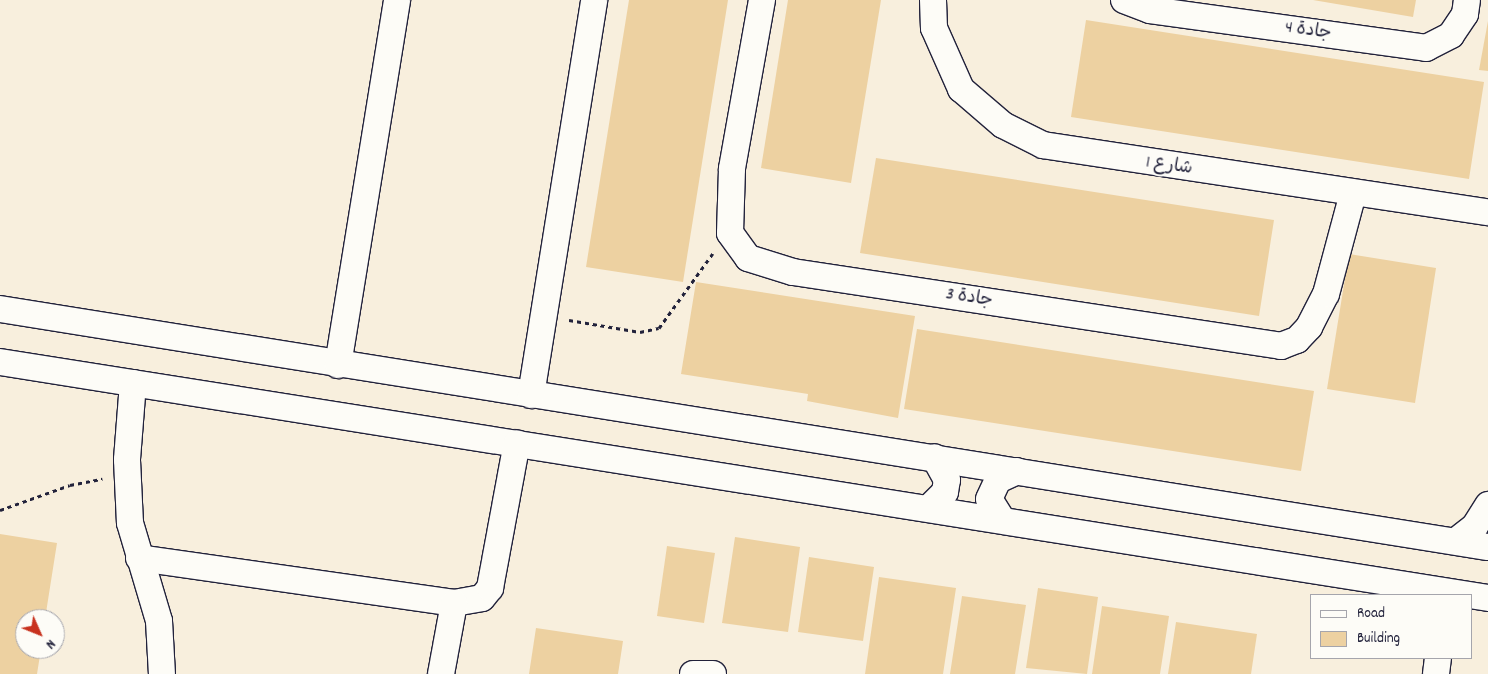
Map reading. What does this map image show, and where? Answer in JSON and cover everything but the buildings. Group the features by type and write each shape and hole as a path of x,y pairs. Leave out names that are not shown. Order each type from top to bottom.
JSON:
{"street":[{"path":"338,365 397,0"},
{"path":"531,395 594,0"},
{"path":"730,233 732,168 762,0"},
{"name":"شارع 1","path":"933,0 934,28 961,89 1003,125 1043,145 1488,212"},
{"name":"جادة 4","path":"1124,0 1150,10 1426,48 1451,35 1465,14 1467,0"},
{"name":"جادة 3","path":"730,233 748,258 793,272 1281,346 1297,340 1310,327 1326,294 1353,192"},
{"path":"0,309 338,365 1017,470 1488,546"},
{"path":"0,362 1000,518 1412,590 1450,594"},
{"path":"133,383 128,475 130,523 159,621 162,674"},
{"path":"139,558 454,603 482,598 490,588 517,443"},
{"path":"930,507 945,492 947,480 934,458"},
{"path":"1000,518 989,499 998,480 1017,470"},
{"path":"1456,541 1475,526 1488,505"},
{"path":"1473,596 1488,598"},
{"path":"441,674 454,603"},
{"path":"1436,674 1438,659"},
{"path":"693,674 713,674"}],"path":[{"path":"544,315 640,332 659,328 692,277 730,233"},
{"path":"0,510 70,485 128,475"}]}
